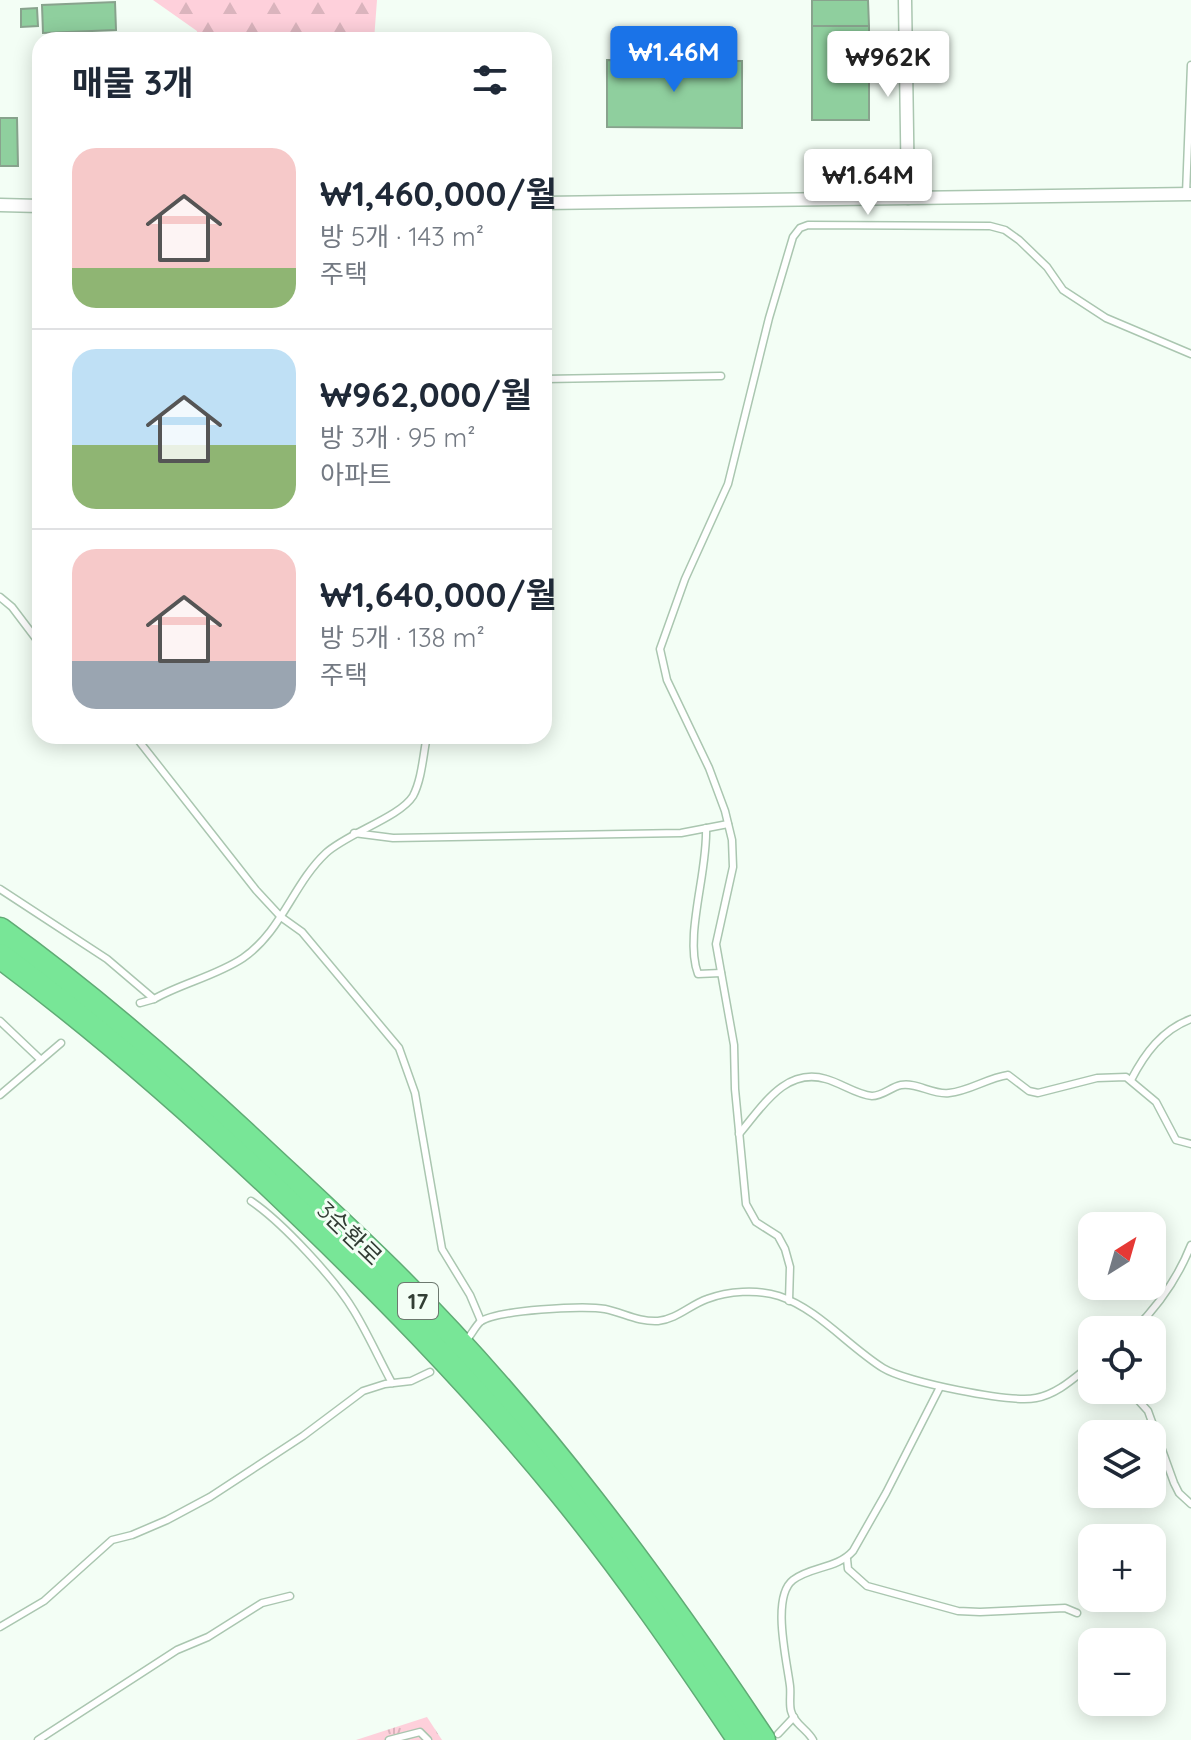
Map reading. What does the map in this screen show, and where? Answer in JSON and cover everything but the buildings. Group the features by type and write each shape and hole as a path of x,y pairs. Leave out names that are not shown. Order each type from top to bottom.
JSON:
{"highway":[{"name":"3순환로","path":"0,930 101,1008 191,1084 401,1282 541,1438 611,1525 771,1737"},
{"name":"3순환로","path":"0,956 130,1058 208,1126 432,1344 560,1491 632,1585 740,1740"}],"street":[{"path":"905,0 908,198"},
{"path":"552,203 1188,194"},
{"path":"0,205 32,206"}],"lane":[{"path":"1188,194 1191,65"},
{"path":"789,1301 790,1267 785,1249 778,1236 756,1222 749,1212 739,1134 734,1045 716,944 733,867 732,840 709,768 667,680 660,649 685,579 728,484 769,318 793,237 800,228 808,225 990,226 1005,230 1047,267 1063,290 1106,318 1191,354"},
{"path":"552,379 721,376"},
{"path":"0,597 32,632"},
{"path":"141,744 256,890 281,917 302,932 399,1048 415,1093 442,1249 470,1295 481,1321"},
{"path":"140,1003 242,959 272,931 315,865 334,846 409,801 418,779 425,744"},
{"path":"354,833 393,838 681,833 728,824"},
{"path":"706,828 707,852 694,943 696,970 698,974 721,973"},
{"path":"0,889 107,959 154,999"},
{"path":"1131,1080 1142,1059 1163,1035 1191,1019"},
{"path":"0,1021 41,1060"},
{"path":"0,1095 61,1043"},
{"path":"739,1134 778,1089 803,1076 824,1078 869,1096 880,1095 899,1085 947,1094 1008,1075 1029,1091 1038,1093 1097,1078 1126,1077 1156,1102 1176,1140 1191,1144"},
{"path":"251,1201 265,1211 331,1280 354,1310 392,1383"},
{"path":"1149,1316 1169,1288 1191,1245"},
{"path":"469,1337 481,1321 518,1311 605,1309 641,1321 657,1321 669,1319 706,1299 756,1292 778,1296 799,1306 883,1368 899,1376 940,1387 1010,1399 1036,1398 1078,1375"},
{"path":"0,1627 44,1601 112,1540 167,1520 210,1497 303,1436 363,1391 411,1381 430,1372"},
{"path":"940,1387 886,1493 847,1559 848,1569 867,1586 958,1611 1065,1608 1077,1613"},
{"path":"1142,1404 1148,1411 1174,1483 1179,1493 1191,1504"},
{"path":"813,1740 791,1710 782,1598 791,1581 800,1575 847,1559"},
{"path":"38,1740 177,1650 208,1637 262,1603 290,1596"},
{"path":"771,1737 794,1717"},
{"path":"389,1740 420,1732 428,1740"}],"green space":[{"path":"153,0 377,0 375,32 197,31"},
{"path":"427,1717 442,1740 356,1740"}]}
